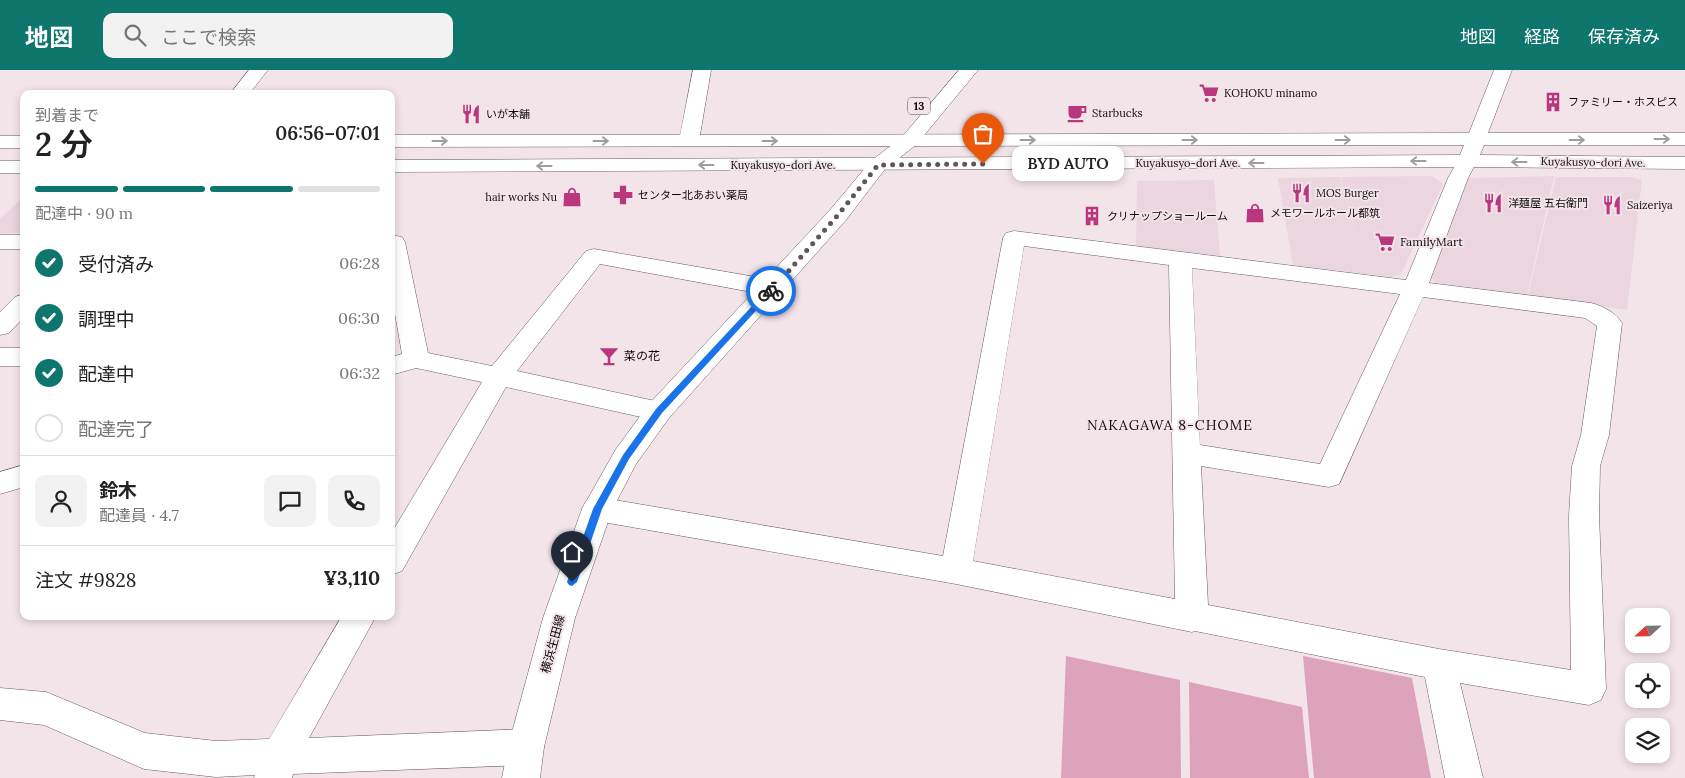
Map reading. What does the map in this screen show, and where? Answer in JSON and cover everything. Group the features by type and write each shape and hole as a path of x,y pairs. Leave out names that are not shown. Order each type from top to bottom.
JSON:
{"street":[{"path":"242,90 259,70"},
{"path":"689,141 702,70"},
{"name":"横浜生田線","path":"524,762 559,618 598,509 626,457 659,411 838,215 882,153 950,70"},
{"name":"横浜生田線","path":"882,153 909,140 969,70"},
{"path":"1186,454 1329,476 1414,290 1503,70"},
{"name":"Kuyakusyo-dori Ave.","path":"909,140 1685,139"},
{"name":"Kuyakusyo-dori Ave.","path":"395,141 689,141 882,153"},
{"path":"0,142 20,142"},
{"name":"Kuyakusyo-dori Ave.","path":"395,166 882,153 1685,163"},
{"path":"0,167 20,167"},
{"path":"598,509 956,571 1192,618 1439,664 1589,689 1584,516 1586,466 1595,435 1610,324 1591,311 1014,238 956,571"},
{"path":"0,242 20,242"},
{"path":"395,255 403,362 499,376 659,411"},
{"path":"395,555 499,376 594,256 773,288"},
{"path":"1180,259 1192,618"},
{"path":"0,327 20,306"},
{"path":"0,357 20,357"},
{"path":"0,483 20,477"},
{"path":"276,767 358,620"},
{"path":"1439,664 1464,778"},
{"path":"0,704 46,709 144,751 276,767 524,762"}],"shaded area":[{"path":"1432,176 1443,184 1401,274 1391,277 1293,265 1278,178 1340,177 1362,258 1341,177"},
{"path":"1554,176 1527,295 1437,283 1429,276 1468,178"},
{"path":"1556,177 1630,177 1642,180 1627,310 1528,295"},
{"path":"1214,180 1220,256 1136,246 1137,181"},
{"path":"20,200 20,233 0,233 0,219"},
{"path":"1066,656 1180,680 1181,778 1061,778"},
{"path":"1303,656 1412,678 1431,778 1314,778"},
{"path":"1189,682 1302,707 1309,778 1190,778"}],"way so far":[{"path":"771,291 838,215 878,165 983,164"}],"place":[{"name":"KOHOKU minamo","path":"1209,93"},
{"name":"ファミリー・ホスピス","path":"1553,102"},
{"name":"Starbucks","path":"1077,113"},
{"name":"いが本舗","path":"471,114"},
{"name":"BYD AUTO","path":"983,164"},
{"name":"MOS Burger","path":"1301,193"},
{"name":"センター北あおい薬局","path":"623,195"},
{"name":"hair works Nu","path":"572,197"},
{"name":"洋麺屋 五右衛門","path":"1493,203"},
{"name":"Saizeriya","path":"1612,205"},
{"name":"メモワールホール都筑","path":"1255,213"},
{"name":"クリナップショールーム","path":"1092,216"},
{"name":"FamilyMart","path":"1385,242"},
{"name":"菜の花","path":"609,356"}],"district":[{"name":"NAKAGAWA 8-CHOME","path":"1170,425"}],"route":[{"path":"572,582 598,509 626,457 659,411 771,291"}]}
